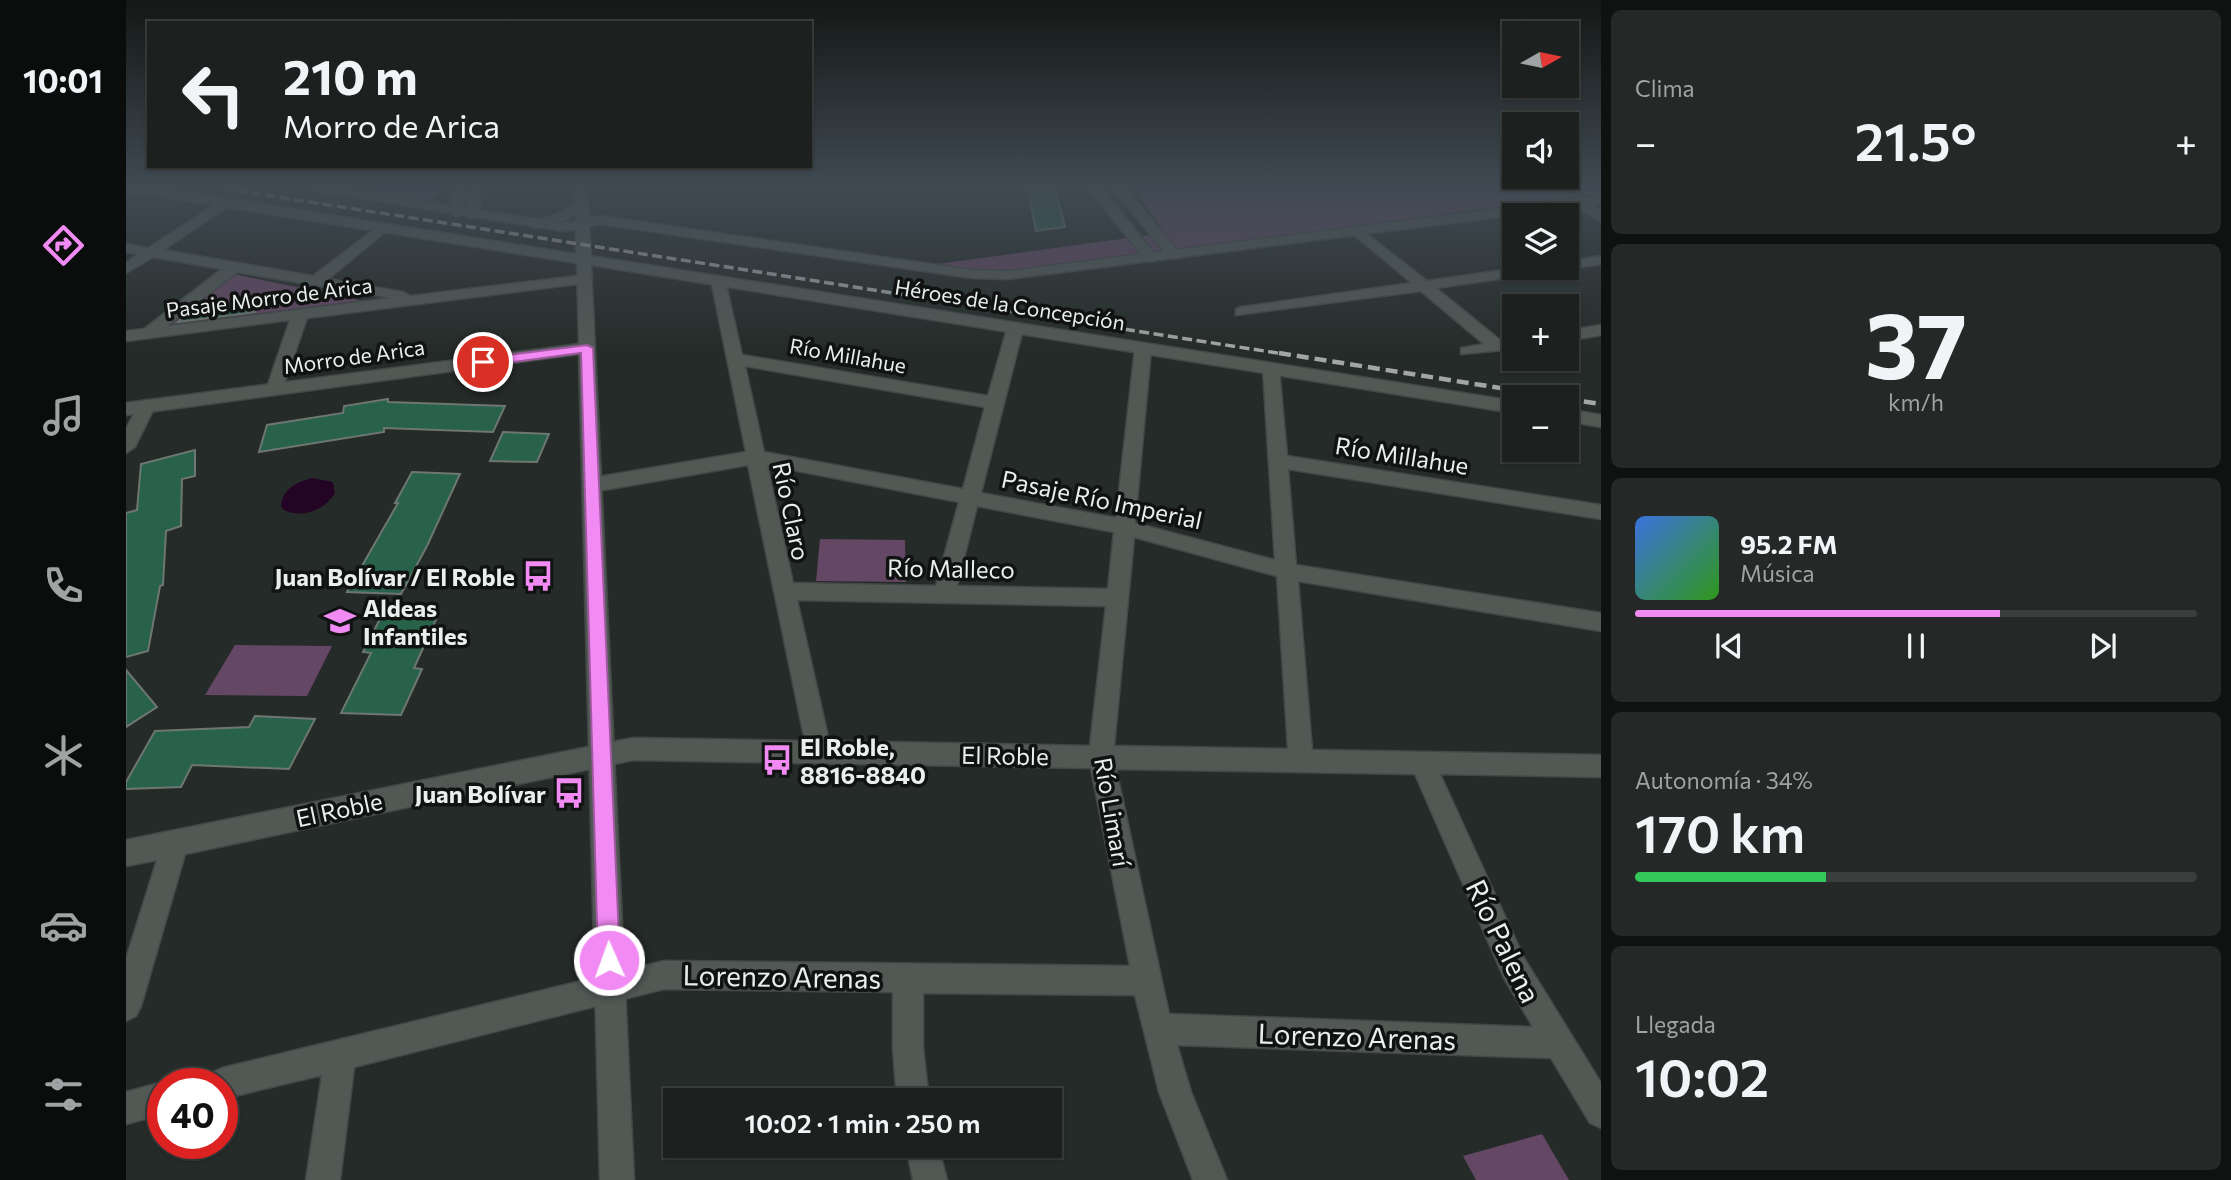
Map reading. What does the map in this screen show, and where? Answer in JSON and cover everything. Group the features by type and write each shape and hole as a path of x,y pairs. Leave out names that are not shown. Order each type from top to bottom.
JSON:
{"street":[{"path":"126,269 167,241"},
{"path":"316,281 365,241"},
{"name":"Héroes de la Concepción","path":"440,241 584,270 718,280 1502,405"},
{"path":"581,241 617,1180"},
{"path":"745,241 972,274 1051,271 1284,241"},
{"path":"1137,241 1151,258"},
{"path":"1161,241 1174,256"},
{"path":"1370,241 1424,285 1502,342"},
{"path":"126,248 424,300"},
{"path":"1579,263 1601,260"},
{"path":"148,333 234,267"},
{"name":"Pasaje Morro de Arica","path":"126,336 424,300 584,270"},
{"path":"1241,312 1502,274"},
{"name":"Río Claro","path":"718,280 819,752"},
{"path":"274,390 300,315"},
{"path":"944,594 1016,329"},
{"path":"1579,334 1601,330"},
{"path":"1467,351 1502,346"},
{"name":"Morro de Arica","path":"126,409 587,348"},
{"name":"Río Limarí","path":"1143,349 1101,757 1157,1029 1175,1092 1210,1180"},
{"name":"Río Millahue","path":"735,359 995,403"},
{"path":"1271,369 1301,760"},
{"path":"126,447 146,406"},
{"path":"1579,417 1601,421"},
{"name":"Pasaje Río Imperial","path":"592,485 756,457 1124,527 1287,571 1601,622"},
{"name":"Río Millahue","path":"1278,461 1601,512"},
{"name":"Río Malleco","path":"785,591 1117,598"},
{"name":"El Roble","path":"126,853 601,755 661,749 1601,766"},
{"name":"Río Palena","path":"1422,763 1498,937 1557,1043 1601,1112"},
{"path":"126,1006 175,843"},
{"name":"Lorenzo Arenas","path":"238,1080 664,975 1146,981"},
{"path":"908,978 908,1048 912,1088"},
{"name":"Lorenzo Arenas","path":"1157,1029 1557,1043"},
{"path":"323,1180 340,1054"},
{"path":"126,1108 147,1102"},
{"path":"925,1158 930,1180"}],"shaded area":[{"path":"1106,241 1242,241 1026,270 988,272 938,264"},
{"path":"229,273 373,303 154,331"},
{"path":"312,478 333,482 335,493 331,499 319,508 305,513 284,510 281,506 287,491"},
{"path":"820,539 905,540 906,582 816,581"},
{"path":"235,645 332,646 307,696 205,695"},
{"path":"1542,1134 1569,1180 1476,1180 1463,1156"}],"building":[{"path":"202,302 256,312 178,322"},
{"path":"388,399 388,402 505,406 493,432 384,428 384,432 259,452 267,425 343,413 344,406"},
{"path":"503,432 549,434 537,462 490,461"},
{"path":"195,450 195,476 182,479 181,526 166,531 163,585 160,586 148,651 126,657 126,513 137,510 141,464"},
{"path":"412,472 460,474 427,546 401,594 347,592 398,503 395,503"},
{"path":"384,611 439,613 414,668 422,669 401,715 341,713 371,653 363,652"},
{"path":"126,670 157,707 126,727"},
{"path":"255,716 315,719 289,769 192,765 181,787 126,789 126,782 155,731 249,727"}],"railway":[{"path":"561,241 1290,355"},
{"path":"1279,353 1502,388"},
{"path":"1579,401 1601,404"}],"place":[{"name":"Juan Bolívar / El Roble","path":"538,576"},
{"name":"Aldeas Infantiles","path":"340,621"},
{"name":"El Roble, 8816-8840","path":"777,760"},
{"name":"Juan Bolívar","path":"569,793"}],"route":[{"path":"483,362 587,348 609,960"}]}
